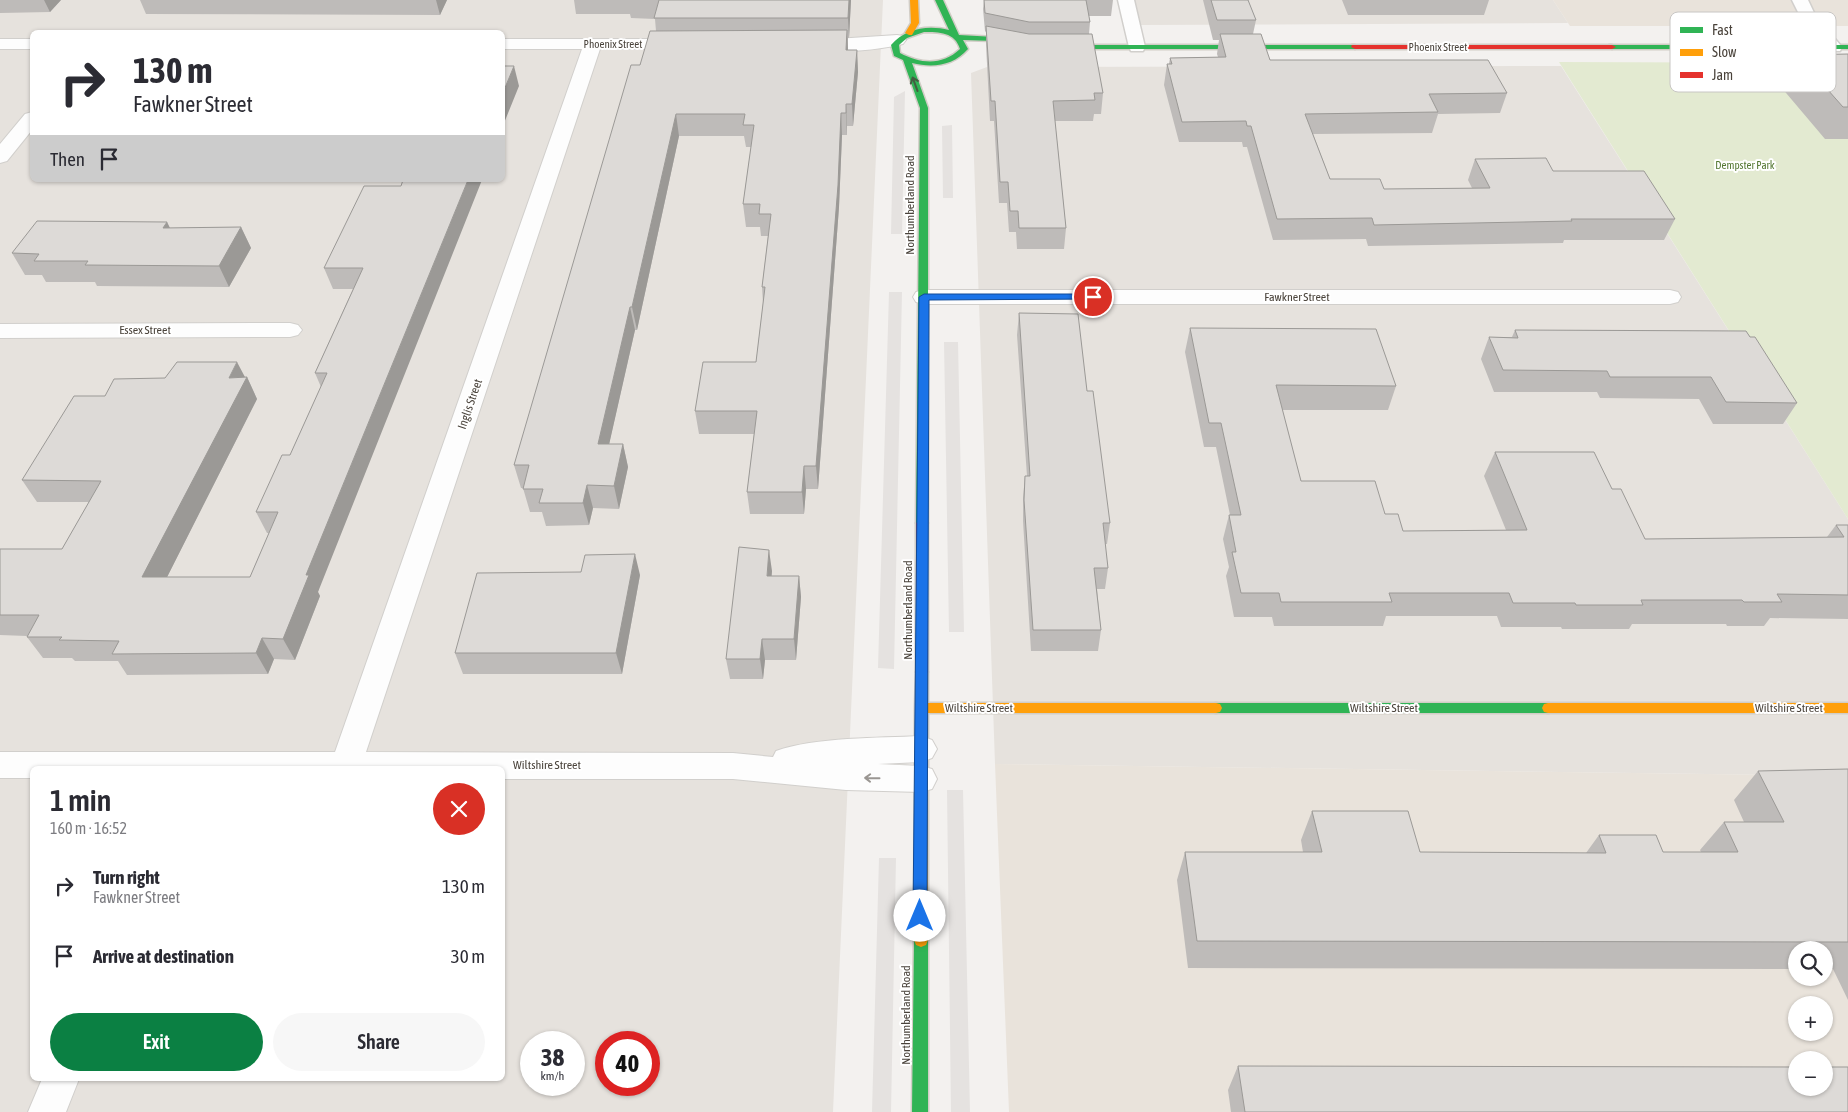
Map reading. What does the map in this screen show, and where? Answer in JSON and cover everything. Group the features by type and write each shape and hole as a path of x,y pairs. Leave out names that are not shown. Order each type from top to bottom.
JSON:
{"street":[{"path":"902,46 915,23 914,0"},
{"path":"939,0 956,36 962,41 964,50 955,59 949,72"},
{"name":"Phoenix Street","path":"902,46 932,30 956,36 995,39 1028,47"},
{"path":"0,44 30,44"},
{"name":"Phoenix Street","path":"505,44 698,44"},
{"name":"Inglis Street","path":"346,765 592,44"},
{"path":"795,44 902,46 930,64 976,56"},
{"name":"Northumberland Road","path":"902,46 924,108 920,1112"},
{"name":"Phoenix Street","path":"1003,53 1028,47 1670,47"},
{"path":"924,108 934,93"},
{"path":"0,157 30,120"},
{"name":"Fawkner Street","path":"924,297 1670,297"},
{"name":"Essex Street","path":"0,331 290,330"},
{"name":"Wiltshire Street","path":"921,708 1848,708"},
{"name":"Wiltshire Street","path":"272,766 733,766 846,777 921,764"},
{"name":"Wiltshire Street","path":"0,765 98,766"},
{"path":"47,1112 60,1081"}],"lane":[{"path":"1126,0 1136,47"},
{"path":"1800,0 1806,12"}],"shaded area":[{"path":"0,0 883,0 833,1112 0,1112"},
{"path":"1134,0 1553,0 1568,23 1140,25"},
{"path":"1553,0 1848,0 1848,26 1836,26 1836,12 1670,12 1670,26 1570,26"},
{"path":"1561,66 1848,519 1848,776 995,764 971,73 987,67"},
{"path":"905,91 902,234 891,234 894,97"},
{"path":"952,125 953,198 943,198 942,126"},
{"path":"889,292 902,292 894,669 878,668"},
{"path":"944,342 958,342 964,632 949,632"},
{"path":"995,764 1848,776 1848,1112 1009,1112"},
{"path":"947,790 963,790 970,1112 951,1112"},
{"path":"879,858 896,858 891,1112 872,1112"}],"green space":[{"name":"Dempster Park","path":"1559,62 1670,62 1670,92 1836,92 1836,63 1848,63 1848,519"}],"building":[{"path":"659,0 849,0 848,18 654,18"},
{"path":"984,0 1086,0 1090,22 1029,22 985,13"},
{"path":"1211,0 1248,0 1256,20 1217,20"},
{"path":"986,26 1029,34 1092,34 1103,93 1094,93 1095,100 1053,101 1066,228 1019,228 1018,211 1010,211 1008,182 1000,182 995,101 991,101"},
{"path":"847,30 846,50 857,50 852,104 846,104 846,113 841,113 838,185 816,466 804,466 802,492 747,492 757,411 695,411 703,362 756,362 765,287 762,287 771,214 759,214 760,204 743,204 754,125 743,125 745,114 676,114 632,307 630,307 598,444 623,444 614,486 587,485 583,503 539,503 543,489 523,489 529,465 514,465 631,65 640,65 650,31"},
{"path":"1220,34 1261,34 1270,60 1488,60 1507,93 1429,94 1438,112 1305,114 1330,179 1380,179 1384,189 1490,188 1475,159 1546,158 1553,171 1644,171 1675,219 1571,219 1572,221 1374,225 1372,218 1277,219 1251,126 1247,126 1246,121 1182,122 1167,64 1172,64 1170,58 1226,57"},
{"path":"1836,54 1848,54 1848,107 1843,107 1830,92 1836,92"},
{"path":"505,66 514,66 505,88"},
{"path":"402,182 467,182 306,575 309,575 283,639 262,638 256,653 112,654 119,641 59,640 62,637 27,637 39,615 0,615 0,549 62,549 101,481 22,480 74,396 105,396 114,379 165,378 177,362 237,362 229,378 247,377 142,577 250,577 278,512 256,512 282,455 290,455 327,373 315,373 363,268 324,268 364,186 401,186"},
{"path":"37,221 167,222 163,228 241,227 219,266 85,265 88,261 34,261 39,254 12,253"},
{"path":"1019,313 1078,314 1087,391 1093,391 1110,523 1103,523 1108,568 1094,568 1101,630 1033,630 1024,500 1025,476 1030,476"},
{"path":"1190,328 1376,329 1396,386 1276,385 1301,481 1375,481 1385,514 1398,514 1403,531 1527,530 1495,452 1594,452 1612,489 1621,489 1645,539 1844,537 1836,525 1848,525 1848,595 1777,594 1782,602 1641,600 1643,605 1576,605 1575,603 1513,603 1509,593 1389,593 1392,602 1281,602 1279,593 1241,593 1232,552 1236,552 1229,515 1241,515 1221,423 1209,423"},
{"path":"1515,330 1746,331 1750,337 1755,337 1797,403 1726,402 1711,377 1610,377 1607,371 1503,370 1489,337 1518,338"},
{"path":"739,547 769,550 767,576 799,576 794,639 762,639 760,659 726,659"},
{"path":"635,554 616,653 455,653 477,573 581,572 585,555"},
{"path":"1848,769 1848,942 1197,941 1185,852 1322,852 1312,811 1408,811 1420,852 1606,853 1599,835 1656,835 1663,852 1738,852 1724,822 1784,822 1758,771"},
{"path":"1238,1066 1788,1067 1788,1096 1833,1096 1833,1067 1848,1067 1848,1112 1245,1112"}],"traffic: fast":[{"path":"939,0 954,34"},
{"path":"924,30 948,32 959,38 964,49 957,56 949,60 932,64 914,62 897,54 895,45 904,36 924,30"},
{"path":"958,37 995,39 1028,47 1355,47"},
{"path":"1612,47 1670,47"},
{"path":"1836,47 1848,47"},
{"path":"907,60 924,108 922,523"},
{"path":"1216,708 1548,708"},
{"path":"920,1112 921,940"}],"traffic: slow":[{"path":"909,33 915,23 914,0"},
{"path":"921,940 922,672"},
{"path":"921,708 1216,708"},
{"path":"1548,708 1848,708"}],"traffic: jam":[{"path":"1355,47 1612,47"},
{"path":"922,523 922,672"}],"route":[{"path":"920,916 924,297 1093,297"}]}
